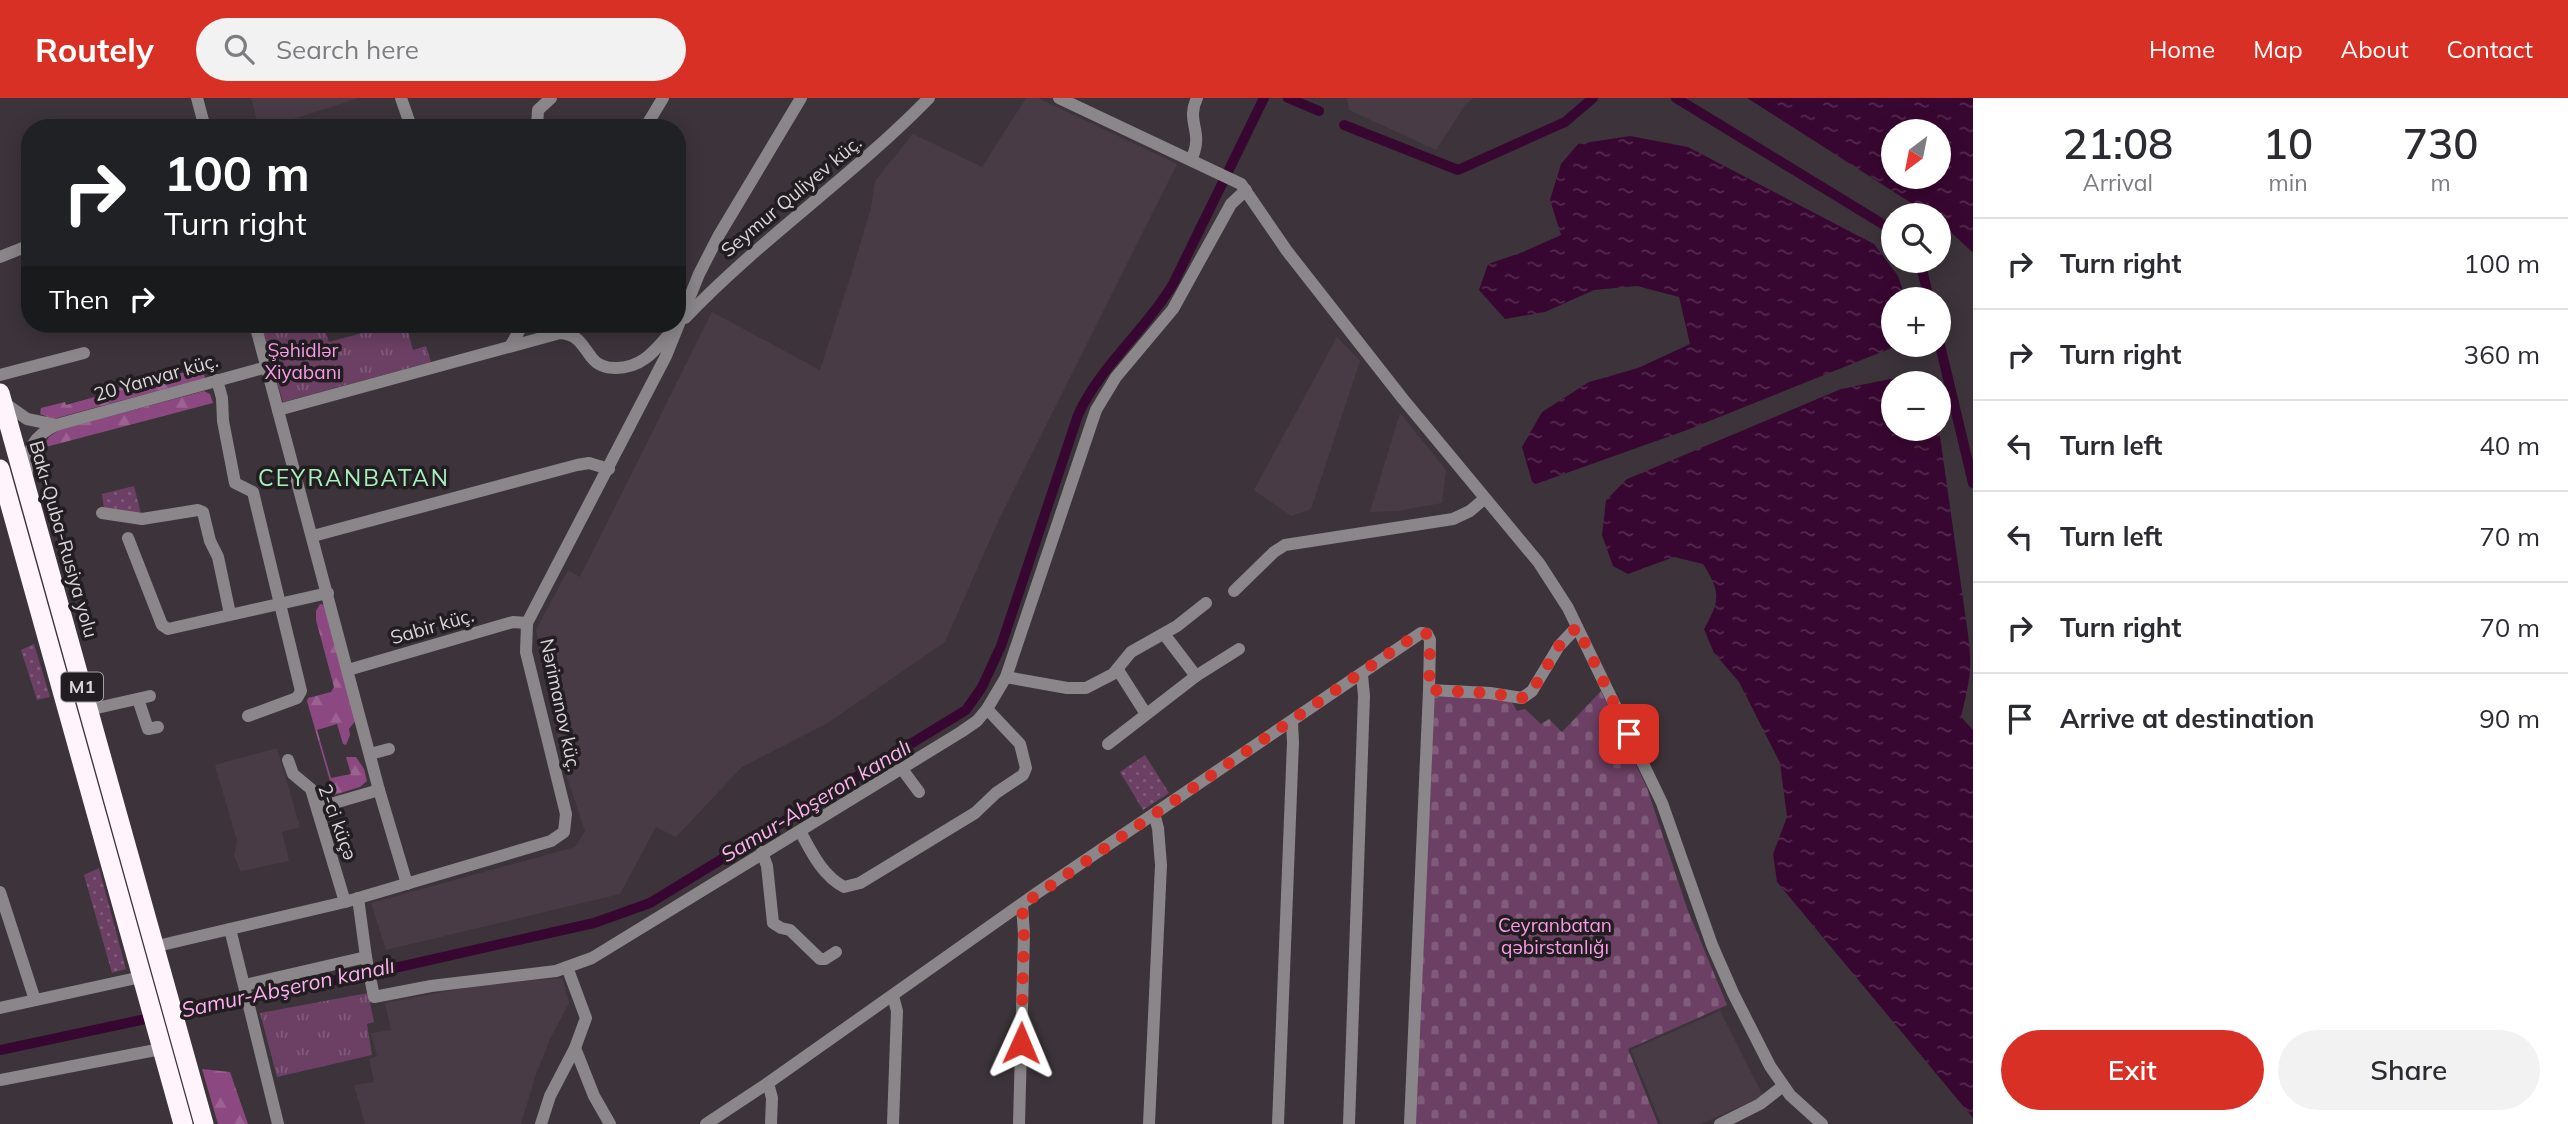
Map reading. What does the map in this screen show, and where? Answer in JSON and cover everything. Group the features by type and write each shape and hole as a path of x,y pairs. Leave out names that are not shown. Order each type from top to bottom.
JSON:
{"highway":[{"name":"Bakı-Quba-Rusiya yolu","path":"1,397 153,947 149,982"},
{"name":"M1","path":"0,469 149,982"},
{"path":"149,982 166,1042 183,1124"},
{"path":"166,1042 204,1124"}],"street":[{"path":"197,98 203,119"},
{"path":"401,98 408,119"},
{"path":"538,119 538,110 551,98"},
{"path":"650,119 663,98"},
{"name":"Nərimanov küç.","path":"686,306 719,235 801,98"},
{"name":"Seymur Quliyev küç.","path":"686,317 713,288 868,157 929,98"},
{"path":"1191,160 1198,142 1192,112 1197,98"},
{"path":"1064,99 1236,180 1246,190 1307,277 1550,578 1577,627 1662,803 1698,909 1733,993 1770,1066 1783,1086 1814,1122"},
{"path":"359,898 374,997 431,986 556,971 592,958 646,926 977,721 1006,677 1096,410 1116,377 1173,309 1231,204 1246,190"},
{"path":"0,257 21,249"},
{"path":"258,333 379,790 407,884"},
{"path":"278,410 511,345 518,333"},
{"name":"Seymur Quliyev küç.","path":"511,345 560,333 571,334 581,340 600,365 626,368 639,364 648,357 671,333"},
{"name":"Nərimanov küç.","path":"153,947 345,902 551,841 564,832 566,814 526,652 527,623 609,469 675,333"},
{"path":"0,375 84,353"},
{"name":"20 Yanvar küç.","path":"56,425 267,367"},
{"path":"217,380 235,482 253,492 300,695 248,716"},
{"path":"1,397 16,413 27,419 56,425"},
{"path":"26,486 30,447 41,434 56,425"},
{"path":"313,536 578,464 589,463 609,469"},
{"path":"1234,591 1274,552 1285,545 1453,519 1470,511 1484,499"},
{"path":"102,513 142,519 198,510 203,512 210,541 218,557 230,614"},
{"path":"128,538 164,628 171,629 328,593"},
{"path":"1006,677 1086,688 1118,670 1131,652 1164,634 1206,603"},
{"name":"Sabir küç.","path":"348,670 513,622 527,623"},
{"path":"1429,690 1490,693 1522,698 1532,691 1559,646 1577,627"},
{"path":"706,1124 1421,633 1427,634 1430,640 1429,690 1410,1124"},
{"path":"1164,634 1196,676"},
{"path":"1108,744 1196,676 1239,649"},
{"path":"1118,670 1146,714"},
{"path":"1349,1124 1364,696 1362,674"},
{"path":"88,710 144,698 148,729 158,727"},
{"path":"800,831 824,872 844,887 860,883 975,813 996,793 1023,775 1026,768 1020,744 987,709"},
{"path":"1278,1124 1292,722"},
{"path":"370,754 389,749"},
{"name":"2-ci küçə","path":"288,760 293,774 311,789 345,902"},
{"path":"902,769 919,792"},
{"path":"317,808 379,790"},
{"path":"1149,1124 1161,865 1154,814"},
{"path":"762,852 767,866 773,923 790,930 820,959 836,952"},
{"path":"0,891 34,1000"},
{"path":"1019,1124 1024,934 1022,905"},
{"path":"230,929 278,1124"},
{"path":"245,986 366,957"},
{"path":"541,1124 550,1096 575,1048 586,1018 567,967"},
{"path":"0,1008 149,982"},
{"path":"893,996 897,1011 893,1124"},
{"path":"0,1080 166,1042"},
{"path":"575,1048 594,1096 610,1124"},
{"path":"768,1083 772,1098 771,1124"},
{"path":"1720,1124 1760,1104 1783,1086"}],"shaded area":[{"path":"251,98 359,98 293,119 257,119"},
{"path":"1026,98 1038,98 1177,164 1000,517 945,642 826,724 742,767 676,837 656,827 620,894 386,950 371,903 575,847 585,831 564,769 536,630 568,570 580,577 712,312 820,370 871,208 875,181 913,134 982,167"},
{"path":"1347,98 1473,98 1465,105 1436,150 1349,110"},
{"path":"1337,337 1360,361 1311,509 1291,516 1254,490"},
{"path":"1400,413 1446,470 1442,503 1397,511 1370,512"},
{"path":"277,748 300,827 282,832 289,861 241,871 234,856 237,841 215,765"},
{"path":"562,978 569,1003 550,1039 521,1124 365,1124 354,1085 374,1082 369,1059 377,1056 371,1033 391,1030 385,1003 480,985"},
{"path":"1720,1011 1763,1096 1701,1124 1661,1124 1631,1050"}],"green space":[{"name":"Şəhidlər Xiyabanı","path":"263,333 326,333 329,342 362,333 408,333 413,350 426,346 431,362 283,402"},
{"path":"203,368 205,378 53,419 40,414 41,408 65,402 66,405 109,393 109,390"},
{"path":"204,391 210,394 213,403 42,448 49,437 59,430"},
{"path":"134,486 141,514 104,509 102,494"},
{"path":"320,604 325,605 356,720 349,729 346,745 343,744 337,724 317,730 331,778 351,774 346,757 356,757 364,769 367,781 360,787 334,795 307,701 308,698 331,692 334,687 316,620 316,611"},
{"path":"34,644 50,697 37,700 21,650"},
{"name":"Ceyranbatan qəbirstanlığı","path":"1601,691 1647,788 1687,908 1727,1005 1628,1049 1658,1124 1414,1124 1432,697 1464,695 1510,699 1517,711 1525,709 1541,724 1549,719 1562,732"},
{"path":"1145,755 1169,793 1143,810 1120,772"},
{"path":"99,868 126,969 112,973 84,875"},
{"path":"368,993 374,1022 367,1024 372,1055 277,1077 260,1013"},
{"path":"202,1069 230,1072 248,1124 218,1124"}],"water":[{"path":"1747,98 1973,98 1973,253 1951,232 1951,203 1911,203 1889,189 1951,189 1951,119 1881,119 1881,184"},
{"path":"1630,136 1688,147 1874,244 1881,253 1881,273 1896,273 1902,287 1881,287 1881,352 1687,430 1533,485 1522,447 1542,412 1589,382 1638,368 1690,344 1679,297 1637,286 1594,290 1545,312 1505,319 1479,290 1488,264 1561,235 1550,200 1561,164 1578,144"},
{"path":"1881,381 1881,441 1941,441 1970,658 1961,717 1973,730 1973,1118 1777,882 1773,854 1787,817 1780,763 1739,682 1714,653 1704,629 1713,611 1716,597 1713,582 1703,564 1674,557 1628,574 1613,566 1602,535 1606,500 1627,479 1841,389"}],"waterway":[{"name":"Samur-Abşeron kanalı","path":"170,1014 399,967 594,923 650,903 966,710 982,687 1001,646 1078,415 1099,380 1173,284 1264,98"},
{"path":"1288,98 1319,111"},
{"path":"1344,125 1458,170 1565,122 1593,98"},
{"name":"Samur-Abşeron kanalı","path":"1676,98 1881,223"},
{"name":"Samur-Abşeron kanalı","path":"1923,273 1926,287"},
{"name":"Samur-Abşeron kanalı","path":"1943,357 1973,483"},
{"name":"Samur-Abşeron kanalı","path":"0,1050 155,1017"}],"district":[{"name":"CEYRANBATAN","path":"354,478"}],"route":[{"path":"1021,1043 1024,934 1022,905 1413,637 1421,633 1427,634 1430,640 1429,690 1490,693 1522,698 1532,691 1559,646 1577,627 1629,734"}]}
